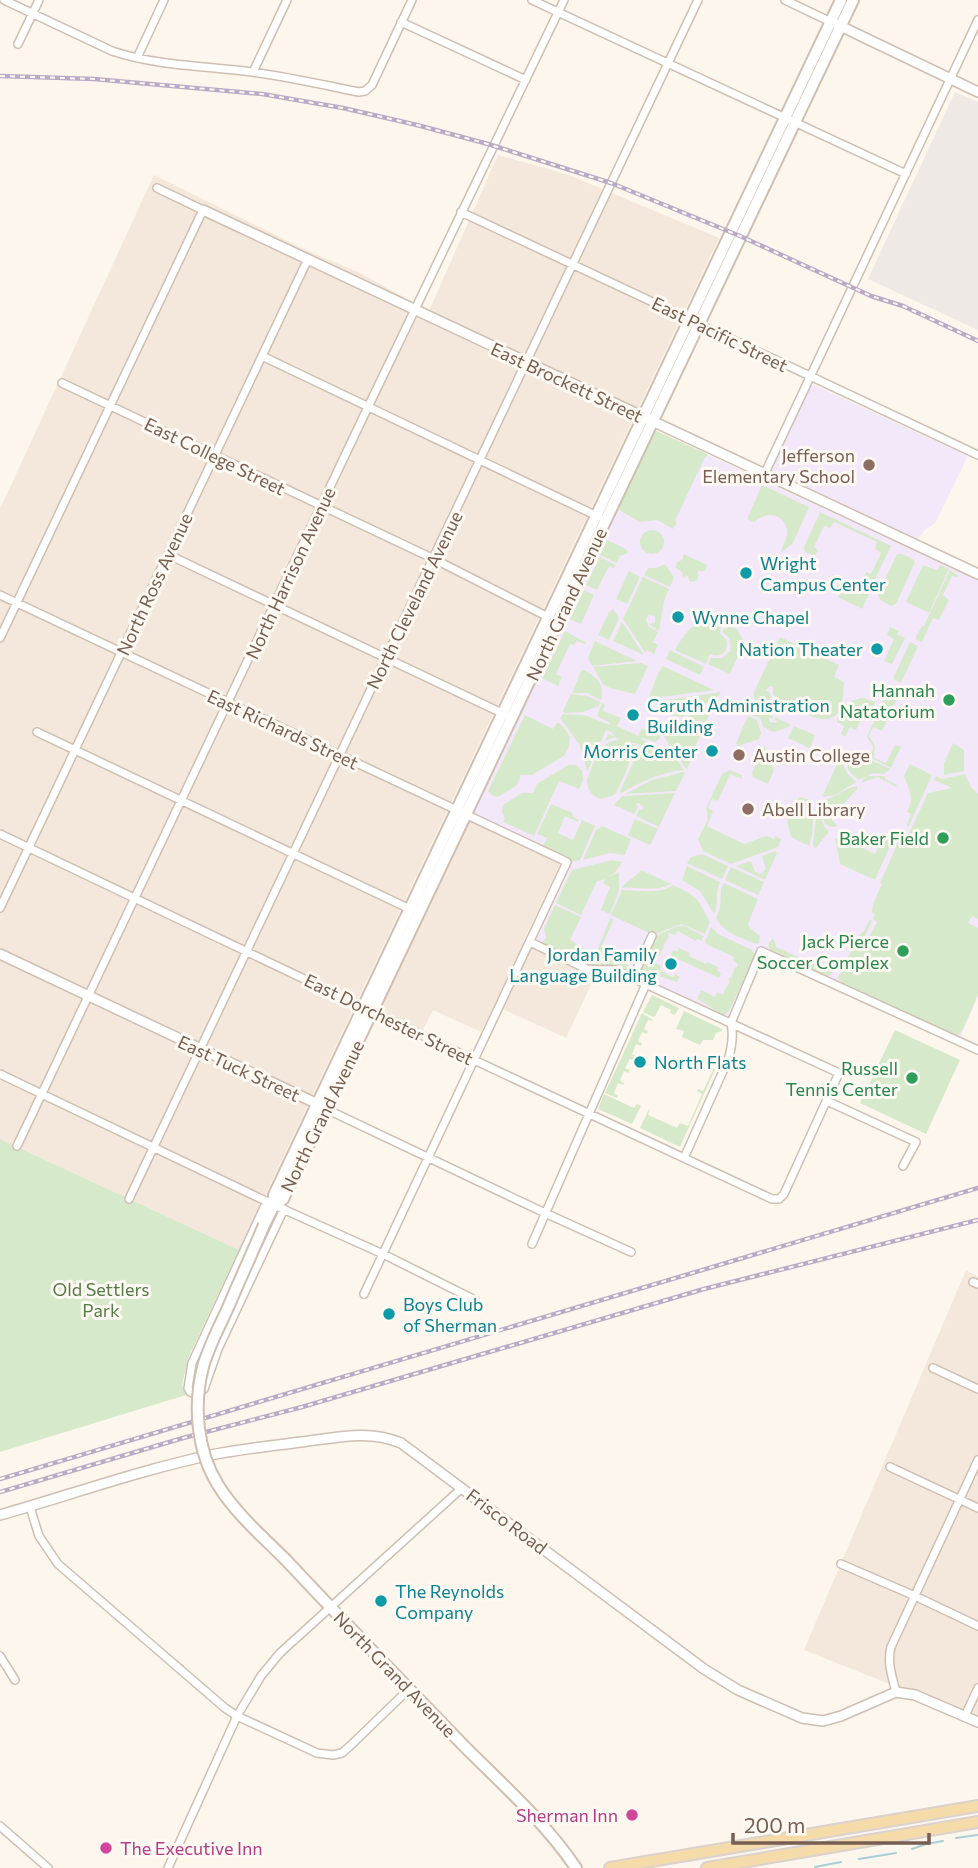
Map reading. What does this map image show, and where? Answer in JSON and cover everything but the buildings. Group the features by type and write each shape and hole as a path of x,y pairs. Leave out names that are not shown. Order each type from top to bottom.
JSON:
{"main road":[{"name":"North Grand Avenue","path":"576,1868 540,1821 409,1689 228,1499 208,1467 205,1457 198,1419 198,1396 203,1367 264,1225 275,1205 283,1199 368,1009 835,24 841,0"},
{"name":"North Grand Avenue","path":"835,24 853,0"},
{"path":"610,1868 978,1806"},
{"path":"707,1868 978,1822"}],"street":[{"path":"4,0 111,51 152,62 253,72 359,92 372,85 412,0"},
{"path":"18,44 39,0"},
{"path":"137,58 164,0"},
{"path":"253,72 288,0"},
{"path":"533,0 905,174"},
{"name":"North Harrison Avenue","path":"17,1146 564,0"},
{"name":"North Cleveland Avenue","path":"129,1199 698,0"},
{"path":"785,0 978,92"},
{"path":"764,475 978,20"},
{"path":"401,22 526,80"},
{"name":"East Brockett Street","path":"157,188 978,574"},
{"path":"0,638 203,210"},
{"name":"East Pacific Street","path":"461,212 978,455"},
{"name":"North Ross Avenue","path":"0,908 308,259"},
{"path":"262,356 601,518"},
{"name":"East College Street","path":"62,383 553,619"},
{"path":"169,555 507,716"},
{"name":"East Richards Street","path":"0,595 567,862 530,942"},
{"path":"37,732 414,912"},
{"name":"East Dorchester Street","path":"0,834 772,1199 779,1199 784,1194 827,1101"},
{"path":"633,977 652,936"},
{"path":"364,1294 530,942 587,969 615,970 633,977 839,1073 827,1101 916,1142 903,1166"},
{"path":"684,1158 732,1049 731,1023 761,951 978,1050"},
{"name":"East Tuck Street","path":"0,954 631,1252"},
{"path":"532,1244 646,984"},
{"path":"0,1074 475,1300"},
{"path":"275,1205 204,1390 196,1394 190,1392 188,1388 192,1363 275,1205"},
{"path":"933,1368 978,1389"},
{"name":"Frisco Road","path":"0,1516 214,1454 374,1434 401,1443 704,1670 738,1690 802,1718 823,1721 896,1692"},
{"path":"978,1460 889,1656 896,1692 915,1695 978,1722"},
{"path":"890,1467 978,1508"},
{"path":"168,1868 237,1716 270,1664 330,1606 462,1488"},
{"path":"30,1507 39,1536 58,1564 237,1716 317,1753 333,1755 342,1753 409,1689"},
{"path":"841,1564 978,1626"},
{"path":"0,1656 15,1680"},
{"path":"965,1716 978,1688"},
{"path":"0,1826 48,1868"}],"shaded area":[{"path":"955,92 978,102 978,330 868,279"},
{"path":"498,155 569,175 719,238 239,1250 0,1139 0,509 154,175 308,251 360,273 429,311"},
{"name":"Jefferson Elementary School","path":"814,385 968,456 935,523 916,541 769,473 809,387"},
{"name":"Austin College","path":"654,430 978,580 978,996 960,1038 760,946 727,1017 612,965 594,968 536,941 570,869 569,861 472,814"},
{"path":"467,820 560,864 523,942 595,976 566,1038 494,1005 481,1032 433,1010 421,1034 377,1013"},
{"path":"966,1270 978,1277 978,1719 804,1650"}],"green space":[{"path":"657,431 707,454 673,529 657,520 640,522 619,510 618,506 652,434"},
{"path":"762,485 809,507 793,543 781,553 787,533 782,520 768,515 754,522 747,519"},
{"path":"820,512 891,546 875,579 867,580 864,576 866,572 871,574 881,553 875,549 877,542 834,522 830,528 824,526 814,547 818,550 815,556 805,552 804,547"},
{"path":"652,530 661,533 664,542 661,551 652,554 643,551 640,542 643,533"},
{"path":"607,540 626,549 628,553 620,556 617,563 600,555"},
{"path":"684,554 707,565 705,571 698,571 697,580 693,582 689,581 688,576 682,576 683,573 676,568 677,562 682,560"},
{"path":"897,554 907,556 915,562 896,604 891,606 880,600 878,595"},
{"path":"600,557 616,565 614,568 609,566 597,590 586,585"},
{"path":"665,564 674,577 670,587 644,575 648,568"},
{"path":"923,565 937,570 940,565 949,569 929,613 906,602"},
{"path":"950,570 959,576 952,576 943,595 949,600 939,620 933,618 922,642 915,639 924,626"},
{"path":"629,571 640,577 627,604 616,599"},
{"path":"643,577 669,589 659,631 649,624 655,623 655,616 649,615 646,619 648,626 658,632 653,642 658,645 654,654 647,650 645,652 623,619"},
{"path":"850,584 858,585 856,590 863,594 866,589 870,592 862,609 838,597"},
{"path":"584,590 594,595 581,624 570,619"},
{"path":"613,609 619,618 609,640 598,635"},
{"path":"716,618 722,623 720,633 727,641 723,654 710,654 706,664 675,650 691,628"},
{"path":"622,622 644,655 613,641"},
{"path":"728,626 737,629 744,646 739,654 736,653 738,656 730,674 708,664 711,658 722,658 731,652 731,644 722,632"},
{"path":"890,627 905,638 892,664 884,661 894,639 887,635"},
{"path":"565,631 585,644 577,641 574,645 570,644 556,674 562,677 558,686 542,678"},
{"path":"780,637 839,665 834,677 844,682 841,707 835,715 818,719 806,714 779,701 770,686 766,690 771,698 763,703 754,699 754,692"},
{"path":"595,641 637,661 592,666 588,658"},
{"path":"910,642 918,646 901,683 893,679"},
{"path":"670,650 704,667 700,675 666,659"},
{"path":"641,663 648,666 635,694 603,684 593,667"},
{"path":"663,666 714,690 649,697"},
{"path":"584,670 599,682 601,700 587,693 572,693 581,671"},
{"path":"888,690 899,695 882,731 873,727 869,736 875,746 874,758 886,763 895,745 901,747 891,768 871,758 873,747 867,737"},
{"path":"721,692 718,697 682,717 670,715 653,702"},
{"path":"571,694 587,696 601,702 599,706 583,712 564,713"},
{"path":"863,698 875,702 869,715 864,713 856,730 850,727 845,737 841,734 844,726 837,722 840,713 850,703"},
{"path":"716,702 703,727 685,721 685,718"},
{"path":"602,703 605,705 603,711 621,718 617,726 638,736 642,728 657,735 660,729 663,730 655,742 641,739 673,754 684,770 659,775 621,793 641,746 631,743 637,747 634,753 629,744 625,743 630,755 629,761 616,793 601,799 590,792 587,779 598,754 606,745 618,740 615,737 605,741 608,734 614,736 606,730 587,772 579,744 560,718 563,714 584,715 610,725 597,716"},
{"path":"752,707 774,717 769,718 770,722 776,723 775,717 790,724 789,727 774,732 763,727 760,718 749,714"},
{"path":"525,715 553,729 559,723 570,737 569,746 564,756 532,775 521,775 517,785 498,797 492,795 488,791"},
{"path":"748,716 757,720 761,733 759,739 738,746 736,743"},
{"path":"671,721 695,730 700,736 687,770 663,734"},
{"path":"794,726 815,735 810,748 788,738"},
{"path":"953,743 964,750 964,771 944,775 944,763"},
{"path":"764,746 774,770 768,784 753,777 752,773"},
{"path":"870,760 891,769 884,774 873,773 867,776 885,776 885,779 897,785 896,787 878,777 861,783 865,777 858,780 849,771 846,762 859,765"},
{"path":"837,764 843,764 856,782 835,795 824,797 823,795"},
{"path":"910,764 932,775 908,828 911,814 907,812 911,797 904,776"},
{"path":"568,765 576,765 582,770 583,780 579,789 559,781 534,836 503,822 503,805 522,793 533,793 537,784"},
{"path":"730,770 742,775 742,779 730,774 718,801 712,799 708,808 713,811 707,826 744,844 767,836 781,839 778,847 731,864 703,851 698,839 708,819 706,808 722,774"},
{"path":"685,773 676,791 625,794 652,780"},
{"path":"965,774 978,794 978,919 972,916 968,923 978,928 978,995 961,1033 956,1036 843,984 838,978 870,919 872,921 860,947 863,949 877,922 873,919 873,904 900,838 907,838 928,793 952,788 934,780 936,776 942,779"},
{"path":"857,786 831,819 838,826 825,824 820,809 822,801"},
{"path":"675,793 659,827 636,816 639,809 644,808 639,803 636,804 638,807 634,814 614,805 622,796"},
{"path":"800,797 810,800 814,808 809,846 791,837 787,821"},
{"path":"551,804 573,813 572,816 579,820 578,822 565,816 558,833 573,840 582,820 595,826 580,860 571,862 543,846 547,838 537,834"},
{"path":"817,809 829,832 815,849 813,845"},
{"path":"635,819 658,829 651,844 628,835"},
{"path":"602,826 631,839 625,855 610,853 583,860 596,830"},
{"path":"886,833 894,837 875,880 840,864 835,838 875,854"},
{"path":"775,851 777,853 765,880 736,866 751,861 755,872 761,874 766,869 762,856"},
{"path":"702,854 728,866 722,879 687,863 691,857"},
{"path":"612,860 622,862 612,875 597,881 581,915 556,903 572,870"},
{"path":"687,866 720,882 714,914 700,891 682,880"},
{"path":"731,867 764,882 758,895 725,880"},
{"path":"641,870 671,884 654,889 622,888"},
{"path":"619,872 619,890 610,914 601,910 610,887 603,883 605,879"},
{"path":"724,883 758,899 748,924 760,936 759,943 733,934 723,928 716,918"},
{"path":"673,885 688,892 699,903 710,922 705,934 681,924 653,935 611,915 622,890 655,891"},
{"path":"555,905 581,917 570,940 594,954 589,966 542,944 546,937 544,929"},
{"path":"610,918 614,919 601,947 626,958 624,962 632,968 628,972 610,965 591,967"},
{"path":"684,926 704,936 702,941 696,941 678,931 675,935 669,933 655,963 661,966 660,971 680,977 677,982 659,976 655,983 641,977 638,973 656,936"},
{"path":"711,927 718,934 752,950 755,955 729,1011 724,1015 697,999 701,990 715,997 717,992 723,995 738,964 733,960 734,957 705,942"},
{"path":"772,939 776,947 827,970 833,968 832,973 827,977 771,951 768,945"},
{"path":"679,948 690,953 689,956 718,967 717,971 721,973 719,978 671,956 673,950 677,952"},
{"path":"652,995 679,1008 675,1015 661,1005 653,1017 643,1012"},
{"path":"684,1011 722,1031 716,1033 713,1040 703,1040 700,1045 682,1037 684,1031 676,1029"},
{"path":"642,1013 653,1021 648,1020 644,1029 648,1031 647,1034 642,1032 638,1041 642,1043 641,1046 636,1044 632,1054 636,1056 634,1060 630,1059 625,1068 630,1070 628,1073 624,1071 620,1080 624,1083 618,1083 614,1093 617,1098 605,1093"},
{"name":"Russell Tennis Center","path":"895,1030 960,1060 926,1134 860,1103"},
{"path":"710,1066 715,1069 714,1072 680,1147 640,1128 649,1109 648,1115 677,1128 680,1123 688,1126 702,1094 697,1091 703,1091 712,1072 707,1069"},
{"path":"604,1094 634,1108 637,1104 641,1106 632,1124 598,1109"},
{"name":"Old Settlers Park","path":"0,1139 239,1250 189,1356 182,1385 186,1395 0,1452"}],"waterway":[{"path":"956,1838 977,1835"},
{"path":"912,1849 943,1841"},
{"path":"859,1859 896,1853"},
{"path":"815,1867 841,1862"}],"railway":[{"path":"0,76 94,79 262,94 343,108 488,144 611,183 740,236 871,296 903,306 978,341"},
{"path":"0,1479 978,1188"},
{"path":"0,1492 704,1289 978,1220"}],"place":[{"name":"Jefferson Elementary School","path":"869,465"},
{"name":"Wright Campus Center","path":"746,573"},
{"name":"Wynne Chapel","path":"678,617"},
{"name":"Nation Theater","path":"877,649"},
{"name":"Hannah Natatorium","path":"949,700"},
{"name":"Caruth Administration Building","path":"633,715"},
{"name":"Morris Center","path":"712,751"},
{"name":"Austin College","path":"739,755"},
{"name":"Abell Library","path":"748,809"},
{"name":"Baker Field","path":"943,838"},
{"name":"Jack Pierce Soccer Complex","path":"903,951"},
{"name":"Jordan Family Language Building","path":"671,964"},
{"name":"North Flats","path":"640,1062"},
{"name":"Russell Tennis Center","path":"912,1078"},
{"name":"Boys Club of Sherman","path":"389,1314"},
{"name":"The Reynolds Company","path":"381,1601"},
{"name":"Sherman Inn","path":"632,1815"},
{"name":"The Executive Inn","path":"106,1848"}]}
